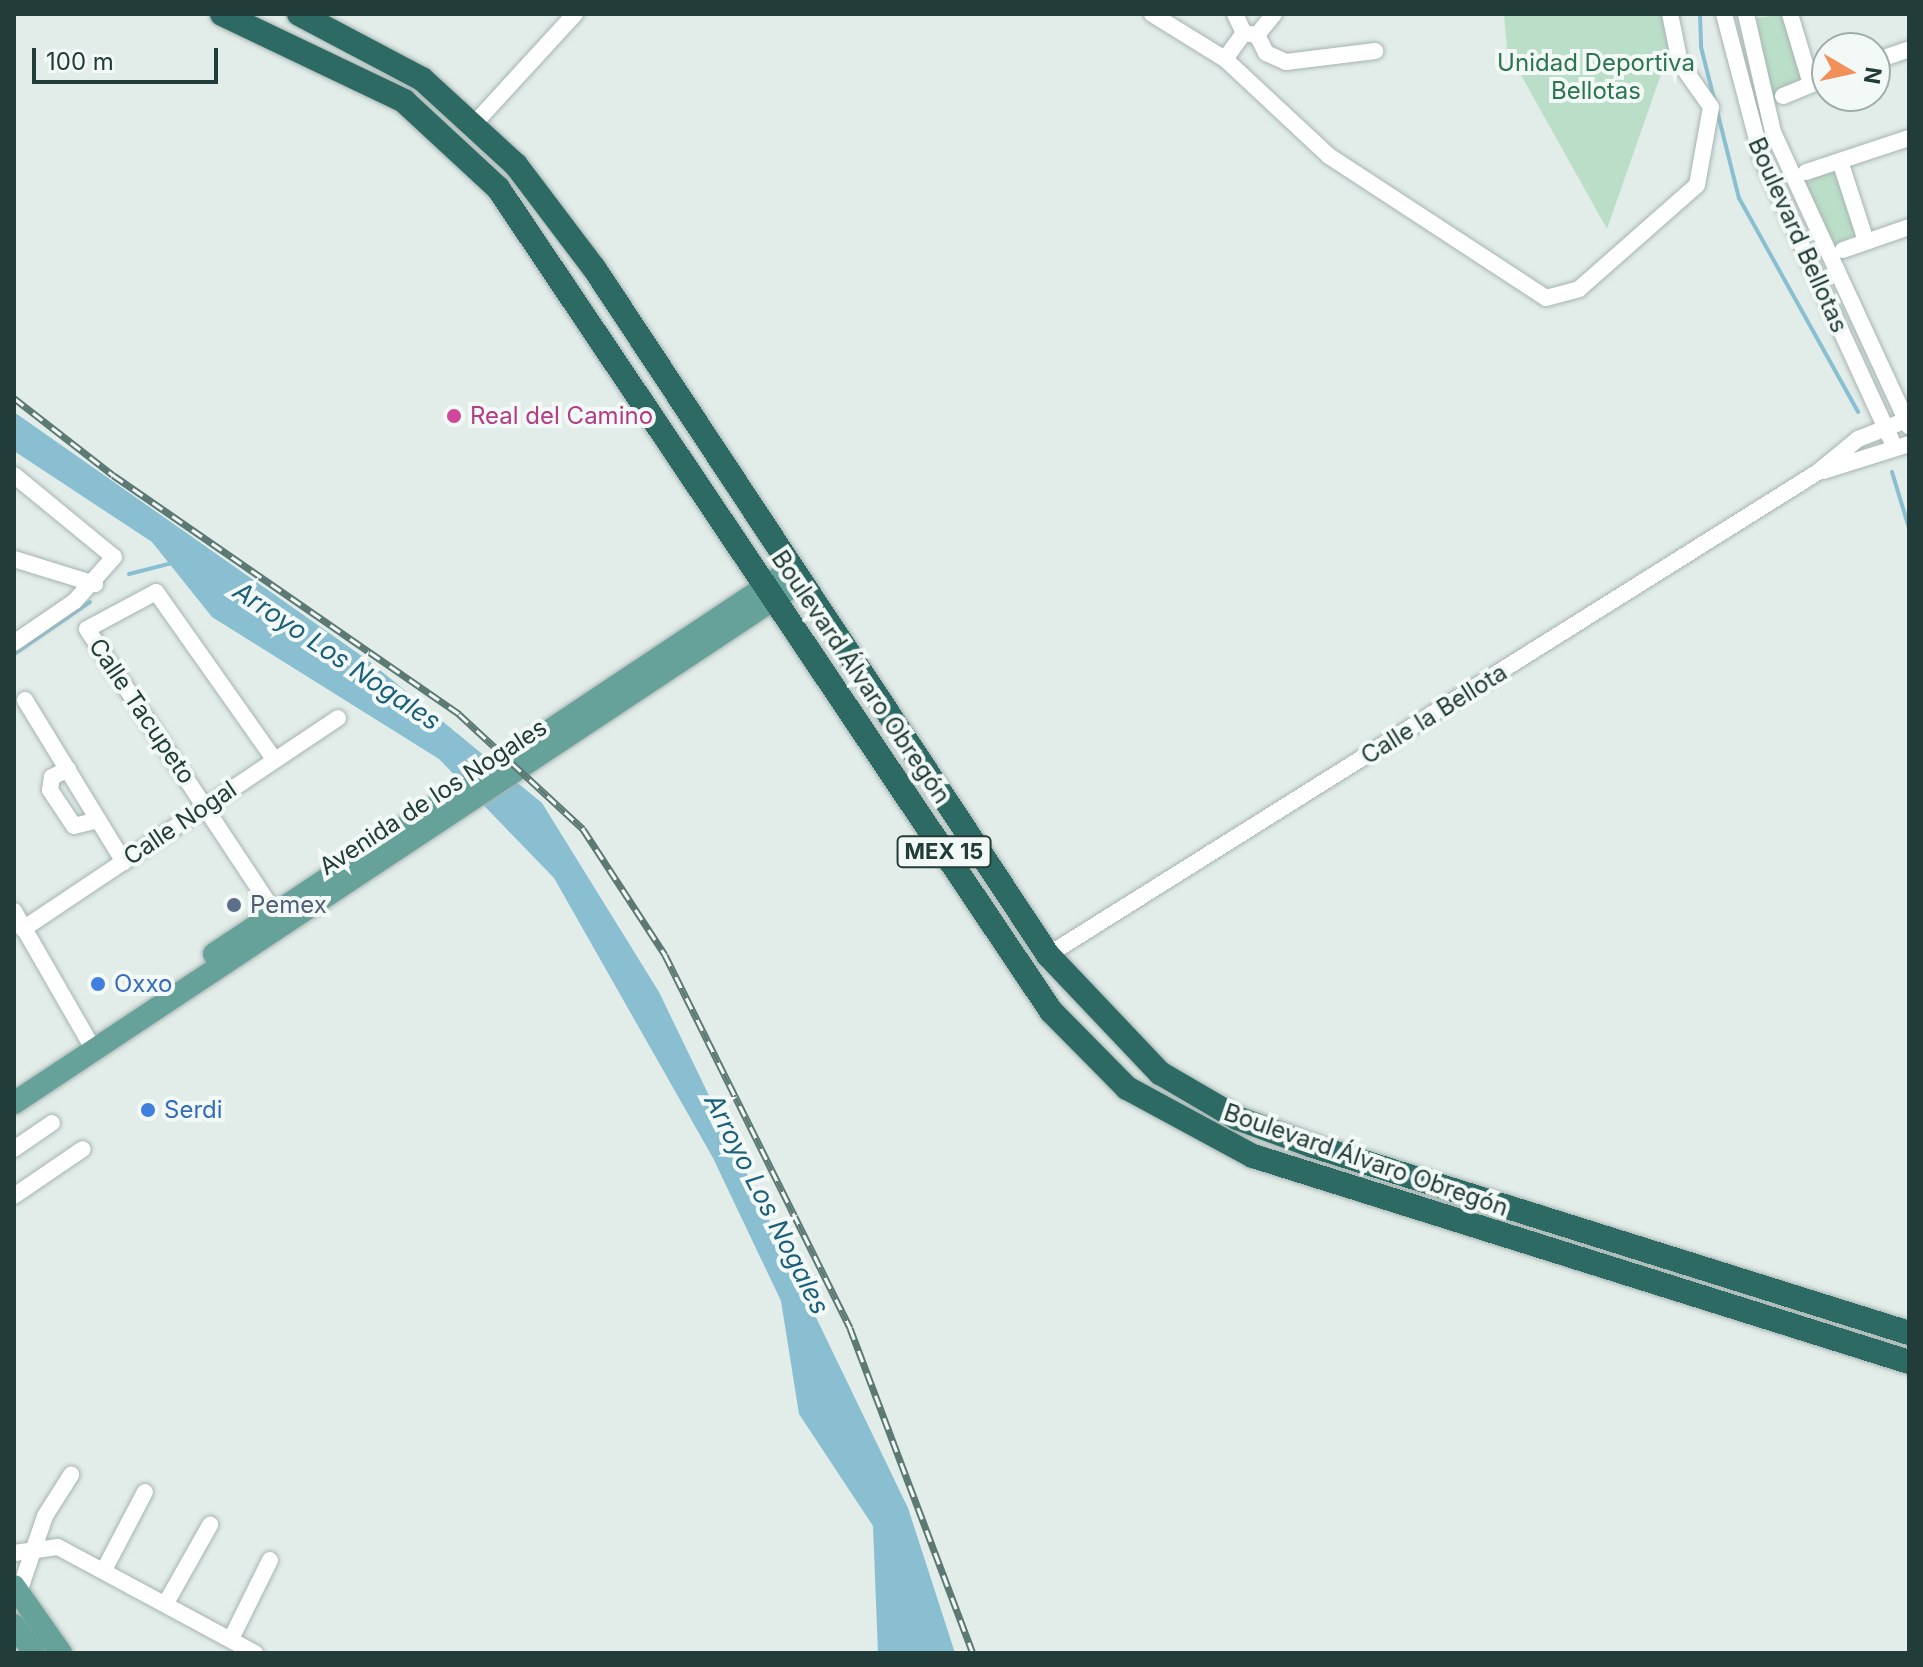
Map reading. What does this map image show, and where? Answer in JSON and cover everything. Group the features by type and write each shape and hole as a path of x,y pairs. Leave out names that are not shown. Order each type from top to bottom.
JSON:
{"highway":[{"name":"Boulevard Álvaro Obregón","path":"222,14 404,101 498,188 1051,1011 1127,1088 1253,1156 1909,1362"},
{"name":"Boulevard Álvaro Obregón","path":"299,14 394,60 475,123 594,268 793,577 1048,955 1160,1073 1237,1118 1909,1333"}],"main road":[{"name":"Avenida de los Nogales","path":"14,1089 90,1044 467,797 793,577"},
{"name":"Avenida de los Nogales","path":"14,1103 90,1044 275,913 467,797"},
{"path":"16,1589 61,1653"},
{"path":"14,1625 34,1653"}],"street":[{"path":"475,123 575,14"},
{"path":"1152,14 1225,59 1329,156 1528,291 1556,297 1579,289 1697,185 1711,107 1680,63 1670,14"},
{"path":"1235,14 1266,53 1286,62 1375,51"},
{"path":"1225,59 1274,14"},
{"name":"Boulevard Bellotas","path":"1724,14 1745,111 1775,186 1885,424 1902,446"},
{"name":"Boulevard Bellotas","path":"1746,14 1764,103 1835,253 1908,422"},
{"path":"1790,14 1811,63"},
{"path":"1783,96 1811,84"},
{"path":"1745,111 1764,103"},
{"path":"1775,186 1909,138"},
{"path":"1840,161 1866,241"},
{"path":"1811,264 1909,227"},
{"path":"1885,424 1908,422"},
{"name":"Calle la Bellota","path":"1048,955 1818,472 1885,424"},
{"name":"Calle la Bellota","path":"1818,472 1902,446"},
{"path":"14,475 114,557 95,584 15,642"},
{"path":"14,559 95,584"},
{"name":"Calle Tacupeto","path":"274,759 156,592 87,629 275,913"},
{"path":"25,700 124,862"},
{"name":"Calle Nogal","path":"23,929 338,718"},
{"path":"68,769 52,777 50,790 74,826 98,820"},
{"path":"14,911 90,1044"},
{"path":"14,1149 52,1123"},
{"path":"14,1196 83,1149"},
{"path":"16,1589 40,1546 45,1516 71,1475"},
{"path":"104,1570 145,1492"},
{"path":"166,1603 210,1525"},
{"path":"14,1553 40,1546 104,1570 255,1653"},
{"path":"231,1639 270,1560"}],"green space":[{"name":"Unidad Deportiva Bellotas","path":"1504,14 1682,14 1607,229 1507,50"},
{"path":"1784,14 1806,86 1770,97 1757,18"},
{"path":"1835,170 1857,234 1831,246 1805,183"}],"water":[{"name":"Arroyo Los Nogales","path":"14,412 369,661 542,803 659,992 908,1508 955,1653 878,1653 873,1526 799,1414 781,1301 713,1158 554,878 439,759 212,617 152,542 14,451"}],"waterway":[{"path":"1700,14 1701,47 1739,198 1858,412"},
{"path":"1892,472 1909,528"},
{"path":"129,574 172,563"},
{"path":"14,654 90,602"}],"railway":[{"path":"14,398 113,475 459,714 583,829 665,955 850,1328 973,1653"}],"place":[{"name":"Real del Camino","path":"454,416"},
{"name":"Pemex","path":"234,905"},
{"name":"Oxxo","path":"98,984"},
{"name":"Serdi","path":"148,1110"}]}
